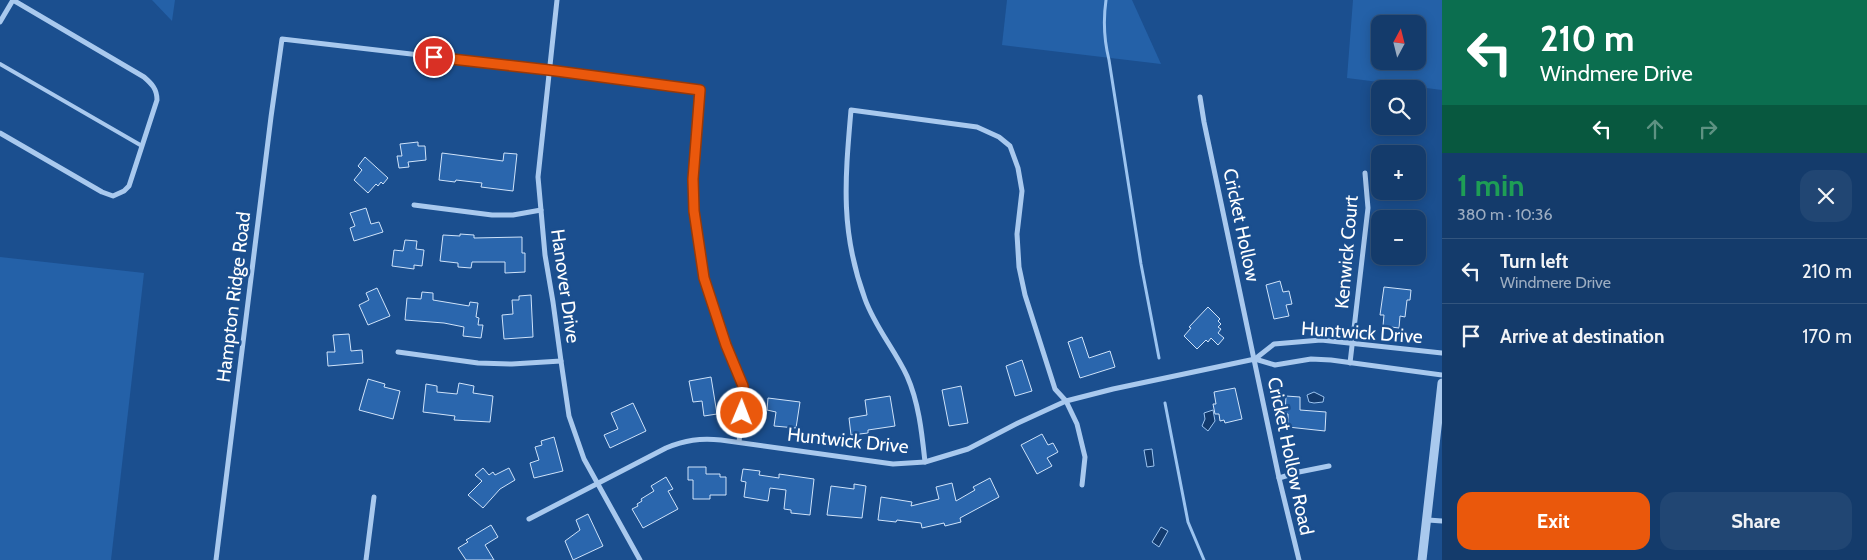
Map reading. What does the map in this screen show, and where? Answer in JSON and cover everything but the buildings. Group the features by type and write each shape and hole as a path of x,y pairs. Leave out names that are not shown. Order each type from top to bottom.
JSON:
{"street":[{"path":"0,22 13,0 144,77 157,92 129,186 113,196 102,192 0,133"},
{"name":"Hanover Drive","path":"557,0 538,176 545,255 569,416 584,459 640,560"},
{"name":"Hampton Ridge Road","path":"216,560 282,39 549,70"},
{"path":"549,70 700,90 693,179 694,211 704,278 726,345 743,386 744,398 739,442"},
{"name":"Cricket Hollow","path":"1200,97 1255,359"},
{"path":"925,462 919,418 912,389 902,366 866,302 850,244 845,197 851,110 976,127 999,137 1010,146 1018,168 1022,191 1017,234 1019,267 1025,295 1055,389 1066,402 1077,424 1085,458 1082,485"},
{"name":"Kenwick Court","path":"1350,363 1368,208 1365,173"},
{"path":"414,204 492,215 513,215 541,210"},
{"name":"Huntwick Drive","path":"529,518 666,448 690,440 702,438 739,442 893,464 925,462 968,449 1033,415 1066,402 1113,389 1255,359 1274,344 1321,340 1442,353"},
{"path":"398,352 478,363 512,364 561,361"},
{"name":"Huntwick Drive","path":"1255,359 1274,366 1311,360 1442,375"},
{"name":"Cricket Hollow Road","path":"1255,359 1279,478 1299,560"},
{"path":"1422,560 1442,383"},
{"path":"1279,478 1329,466"},
{"path":"366,560 374,497"},
{"path":"1428,520 1442,521"}],"lane":[{"path":"0,64 142,146"}],"shaded area":[{"path":"152,0 175,0 172,21"},
{"path":"1007,0 1132,0 1161,64 1002,45"},
{"path":"1353,0 1442,0 1442,90 1426,88 1426,80 1371,81 1347,78"},
{"path":"0,257 144,273 111,560 0,560"},
{"path":"1314,392 1324,397 1323,402 1309,402 1307,395"},
{"path":"1213,410 1215,421 1208,431 1202,426 1205,419 1204,413"},
{"path":"1152,449 1154,466 1147,467 1144,450"},
{"path":"1161,527 1168,531 1159,547 1152,542"}],"waterway":[{"path":"1106,0 1104,23 1106,45 1141,264 1159,358"},
{"path":"1165,403 1188,522 1204,560"}],"route":[{"path":"434,57 625,79 700,90 693,179 694,211 704,278 726,345 743,386 742,413"}]}
